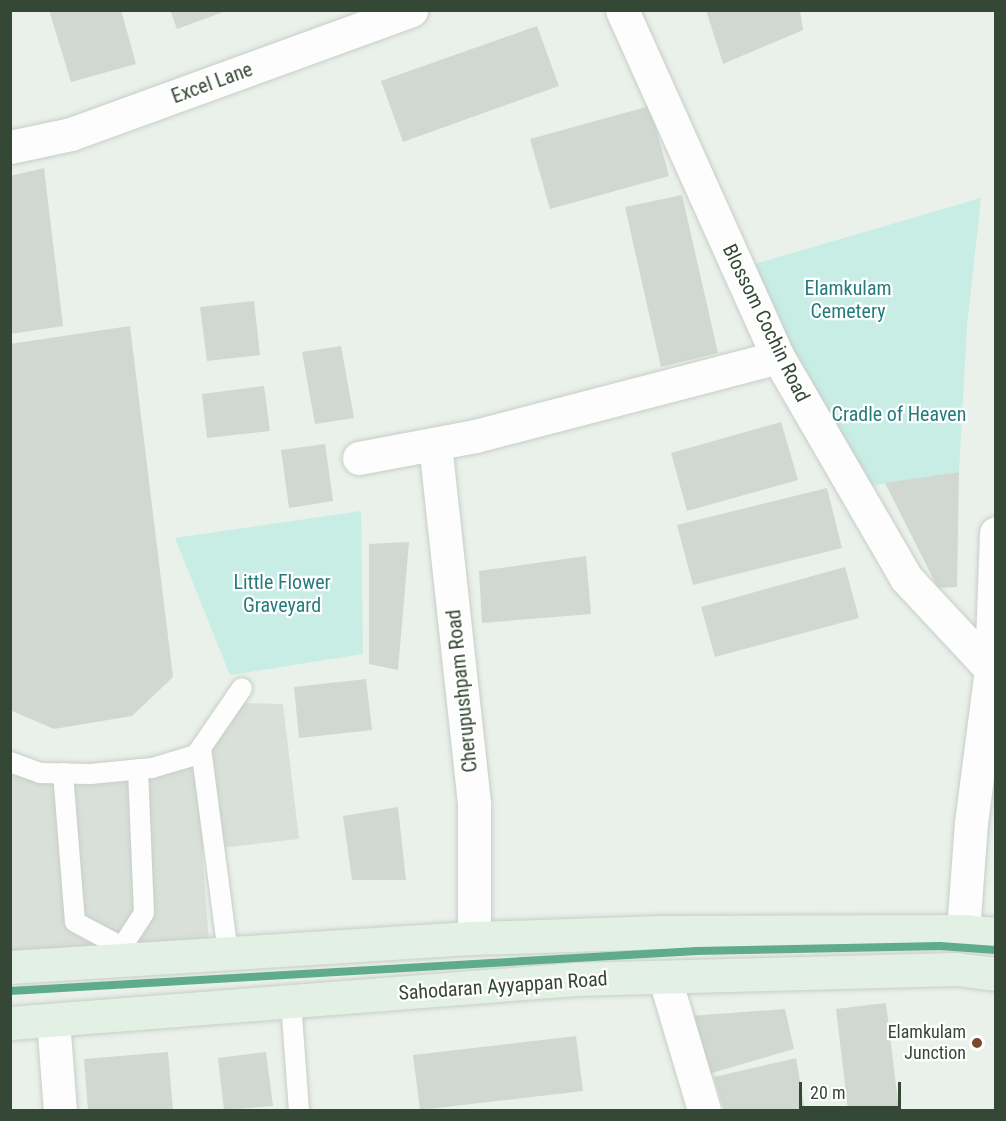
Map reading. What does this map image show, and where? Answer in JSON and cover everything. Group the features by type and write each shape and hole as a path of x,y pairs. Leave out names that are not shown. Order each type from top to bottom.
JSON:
{"main road":[{"path":"956,969 963,931"},
{"path":"10,967 122,954 228,953 474,938 662,932 963,931 996,934"},
{"name":"Sahodaran Ayyappan Road","path":"10,1023 575,979 665,979 956,969 996,974"}],"street":[{"name":"Excel Lane","path":"10,147 71,134 411,10"},
{"name":"Blossom Cochin Road","path":"622,10 778,357 906,578 991,669"},
{"path":"359,458 435,444 778,357"},
{"name":"Cherupushpam Road","path":"435,444 474,805 474,938"},
{"path":"963,931 971,823 991,669 996,534"},
{"path":"665,979 704,1110"},
{"path":"53,1020 60,1110"}],"lane":[{"path":"10,762 40,773 63,773 138,769 196,755 242,688"},
{"path":"201,748 228,953"},
{"path":"63,773 75,922 122,954 144,913 138,769"},
{"path":"291,1002 299,1110"}],"green space":[{"path":"981,198 967,326 959,472 864,487 748,266"},
{"name":"Little Flower Graveyard","path":"361,511 363,654 230,675 175,538"}],"shaded area":[{"path":"239,703 283,704 299,839 202,850 209,942 11,956 11,775 97,778 191,767"}],"building":[{"path":"49,10 121,10 136,64 71,82"},
{"path":"170,10 226,10 226,11 177,29"},
{"path":"706,10 800,10 803,30 723,64"},
{"path":"537,26 559,86 403,142 381,81"},
{"path":"650,106 669,176 550,209 530,139"},
{"path":"44,168 63,326 10,334 10,176"},
{"path":"682,195 718,353 661,367 625,207"},
{"path":"254,301 260,355 207,361 200,307"},
{"path":"130,326 173,677 132,716 54,729 10,710 10,344"},
{"path":"341,346 354,418 315,424 302,352"},
{"path":"264,386 270,431 207,438 202,394"},
{"path":"781,422 798,480 687,511 671,453"},
{"path":"325,444 333,501 289,508 281,450"},
{"path":"959,472 957,587 938,588 885,483"},
{"path":"827,488 842,548 693,585 677,525"},
{"path":"409,542 398,670 369,664 369,544"},
{"path":"586,556 591,614 482,623 479,571"},
{"path":"845,567 859,618 715,657 701,607"},
{"path":"366,679 372,730 299,738 294,687"},
{"path":"398,807 406,880 352,880 343,816"},
{"path":"886,1003 899,1110 848,1110 836,1009"},
{"path":"785,1009 794,1049 705,1075 689,1016"},
{"path":"576,1036 583,1091 420,1110 413,1055"},
{"path":"168,1052 173,1110 88,1110 84,1059"},
{"path":"266,1052 273,1106 224,1110 218,1058"},
{"path":"796,1058 805,1110 724,1110 714,1077"}],"transit line":[{"path":"10,991 697,951 940,946 996,950"}],"place":[{"name":"Elamkulam Junction","path":"977,1043"}],"park label":[{"name":"Elamkulam Cemetery","path":"848,300"},
{"name":"Cradle of Heaven","path":"899,414"}]}
